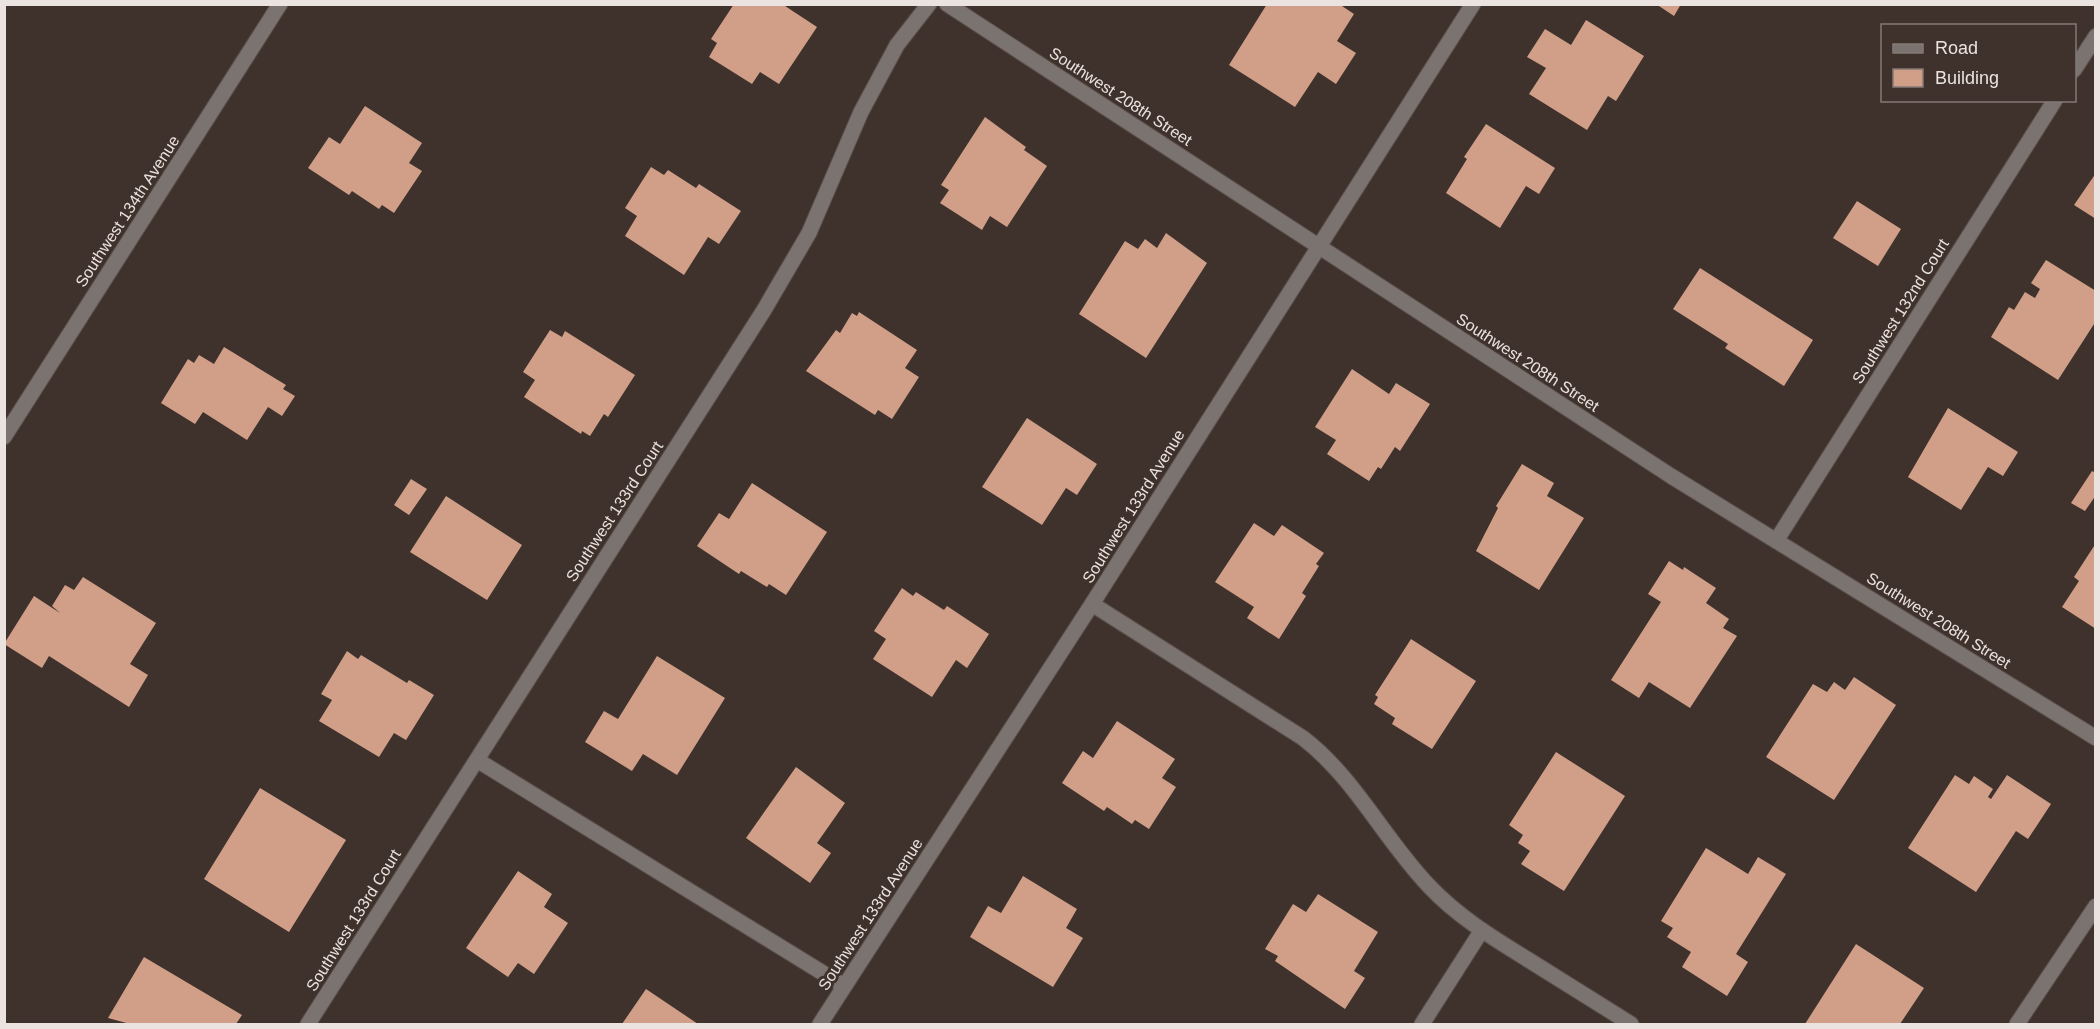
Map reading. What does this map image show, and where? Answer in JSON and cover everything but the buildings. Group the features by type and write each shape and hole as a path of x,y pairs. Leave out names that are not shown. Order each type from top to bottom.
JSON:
{"street":[{"name":"Southwest 134th Avenue","path":"4,437 280,4"},
{"name":"Southwest 133rd Court","path":"308,1024 764,310 809,233 861,112 897,45 929,4"},
{"name":"Southwest 208th Street","path":"947,4 1661,470 2096,738"},
{"name":"Southwest 133rd Avenue","path":"820,1024 1092,604 1473,4"},
{"path":"2076,67 2096,36"},
{"name":"Southwest 132nd Court","path":"1776,541 2054,102"},
{"path":"1092,604 1303,738 1322,753 1347,781 1411,866 1431,888 1482,930 1631,1024"},
{"path":"477,760 844,986"},
{"path":"2017,1024 2096,906"},
{"path":"1422,1024 1482,930"}]}
